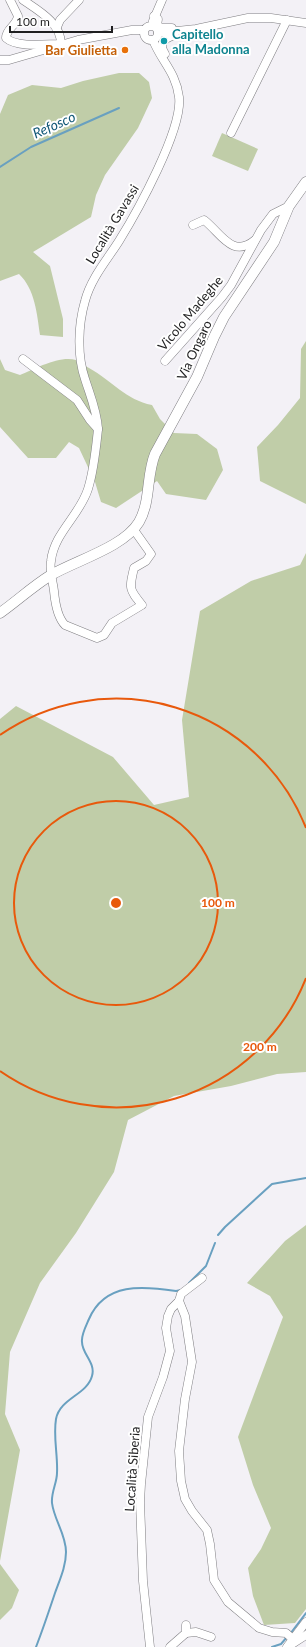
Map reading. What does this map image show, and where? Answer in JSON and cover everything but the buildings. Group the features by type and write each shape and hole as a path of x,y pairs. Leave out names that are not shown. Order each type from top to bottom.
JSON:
{"main road":[{"name":"Via Ongaro","path":"0,613 51,575 123,539 134,530 145,507 148,493 150,466 155,454 197,377 224,317 274,242 289,206 304,189"}],"street":[{"path":"10,0 18,16 18,20 9,28 6,36 9,41 24,44 61,44"},
{"path":"23,0 42,13 57,27 61,37 61,44"},
{"path":"57,27 60,20 79,0"},
{"path":"0,60 9,60 61,44 132,30 144,30 146,27 151,25 162,0"},
{"path":"154,16 158,19 158,25 161,28 172,28 173,32"},
{"path":"158,33 196,29 248,18 287,20 306,23"},
{"path":"231,133 287,20"},
{"path":"144,30 146,38 153,40 156,38 158,33 156,27 151,25"},
{"path":"170,61 162,48 162,43 164,40 174,35 173,32"},
{"name":"Località Gavassi","path":"51,575 51,557 58,538 75,513 88,489 98,429 98,420 83,374 80,354 82,316 85,300 97,274 126,230 146,195 171,138 180,107 179,96 172,73 153,40"},
{"name":"Vicolo Madeghe","path":"165,361 231,285 257,238 273,214 289,206"},
{"name":"Vicolo Madeghe","path":"193,225 204,220 231,245 239,248 249,245 257,238"},
{"path":"23,359 77,400 90,420 98,429"},
{"path":"51,575 62,622 76,630 96,638 104,635 112,623 142,605 132,592 130,584 134,568 146,561 151,554 134,530"},
{"name":"Località Siberia","path":"150,1647 143,1581 141,1484 148,1417 163,1377 170,1351 166,1328 171,1308 179,1301 181,1294 202,1278"},
{"path":"179,1301 185,1316 192,1362 185,1399 179,1451 182,1491 189,1506 207,1530 214,1580 228,1602 259,1628 290,1640 306,1635"},
{"path":"290,1640 306,1622"},
{"path":"170,1647 186,1629 211,1637"}],"green space":[{"path":"119,73 139,73 149,82 152,98 138,128 105,175 96,195 91,217 33,252 50,266 63,319 63,337 40,335 32,294 24,280 19,274 0,281 0,114 8,95 32,85 61,88 83,81"},
{"path":"222,133 258,149 248,171 212,156"},
{"path":"306,341 306,504 260,481 257,447 278,425 300,398 301,349"},
{"path":"0,359 5,370 20,375 40,366 62,359 76,360 127,395 143,403 152,405 160,419 174,433 197,434 217,449 223,470 206,500 166,494 157,481 116,508 101,502 95,482 79,448 69,442 56,458 28,458 0,427"},
{"path":"306,553 306,1072 277,1074 231,1086 174,1096 128,1120 114,1172 76,1233 40,1283 10,1352 5,1414 20,1450 0,1561 0,719 16,706 113,757 154,805 189,797 182,720 200,611 251,581 300,565"},
{"path":"306,1225 306,1609 295,1623 264,1625 253,1596 248,1568 261,1549 271,1528 253,1485 238,1437 283,1317 270,1296 247,1283 285,1241"},
{"path":"0,1564 19,1590 12,1608 0,1620"}],"waterway":[{"name":"Refosco","path":"0,167 31,147 119,108"},
{"path":"218,1235 272,1184 306,1178"},
{"path":"189,1283 206,1266 215,1243"},
{"path":"36,1647 61,1578 65,1562 66,1552 64,1539 52,1503 52,1495 57,1473 55,1426 58,1412 68,1401 85,1388 92,1376 93,1371 91,1363 84,1351 83,1346 82,1336 85,1328 96,1307 105,1298 115,1293 126,1289 138,1288 176,1291 181,1290"},
{"path":"290,1634 306,1613"},
{"path":"272,1647 281,1644 287,1637"}],"place":[{"name":"Capitello alla Madonna","path":"164,41"},
{"name":"Bar Giulietta","path":"125,50"}]}
